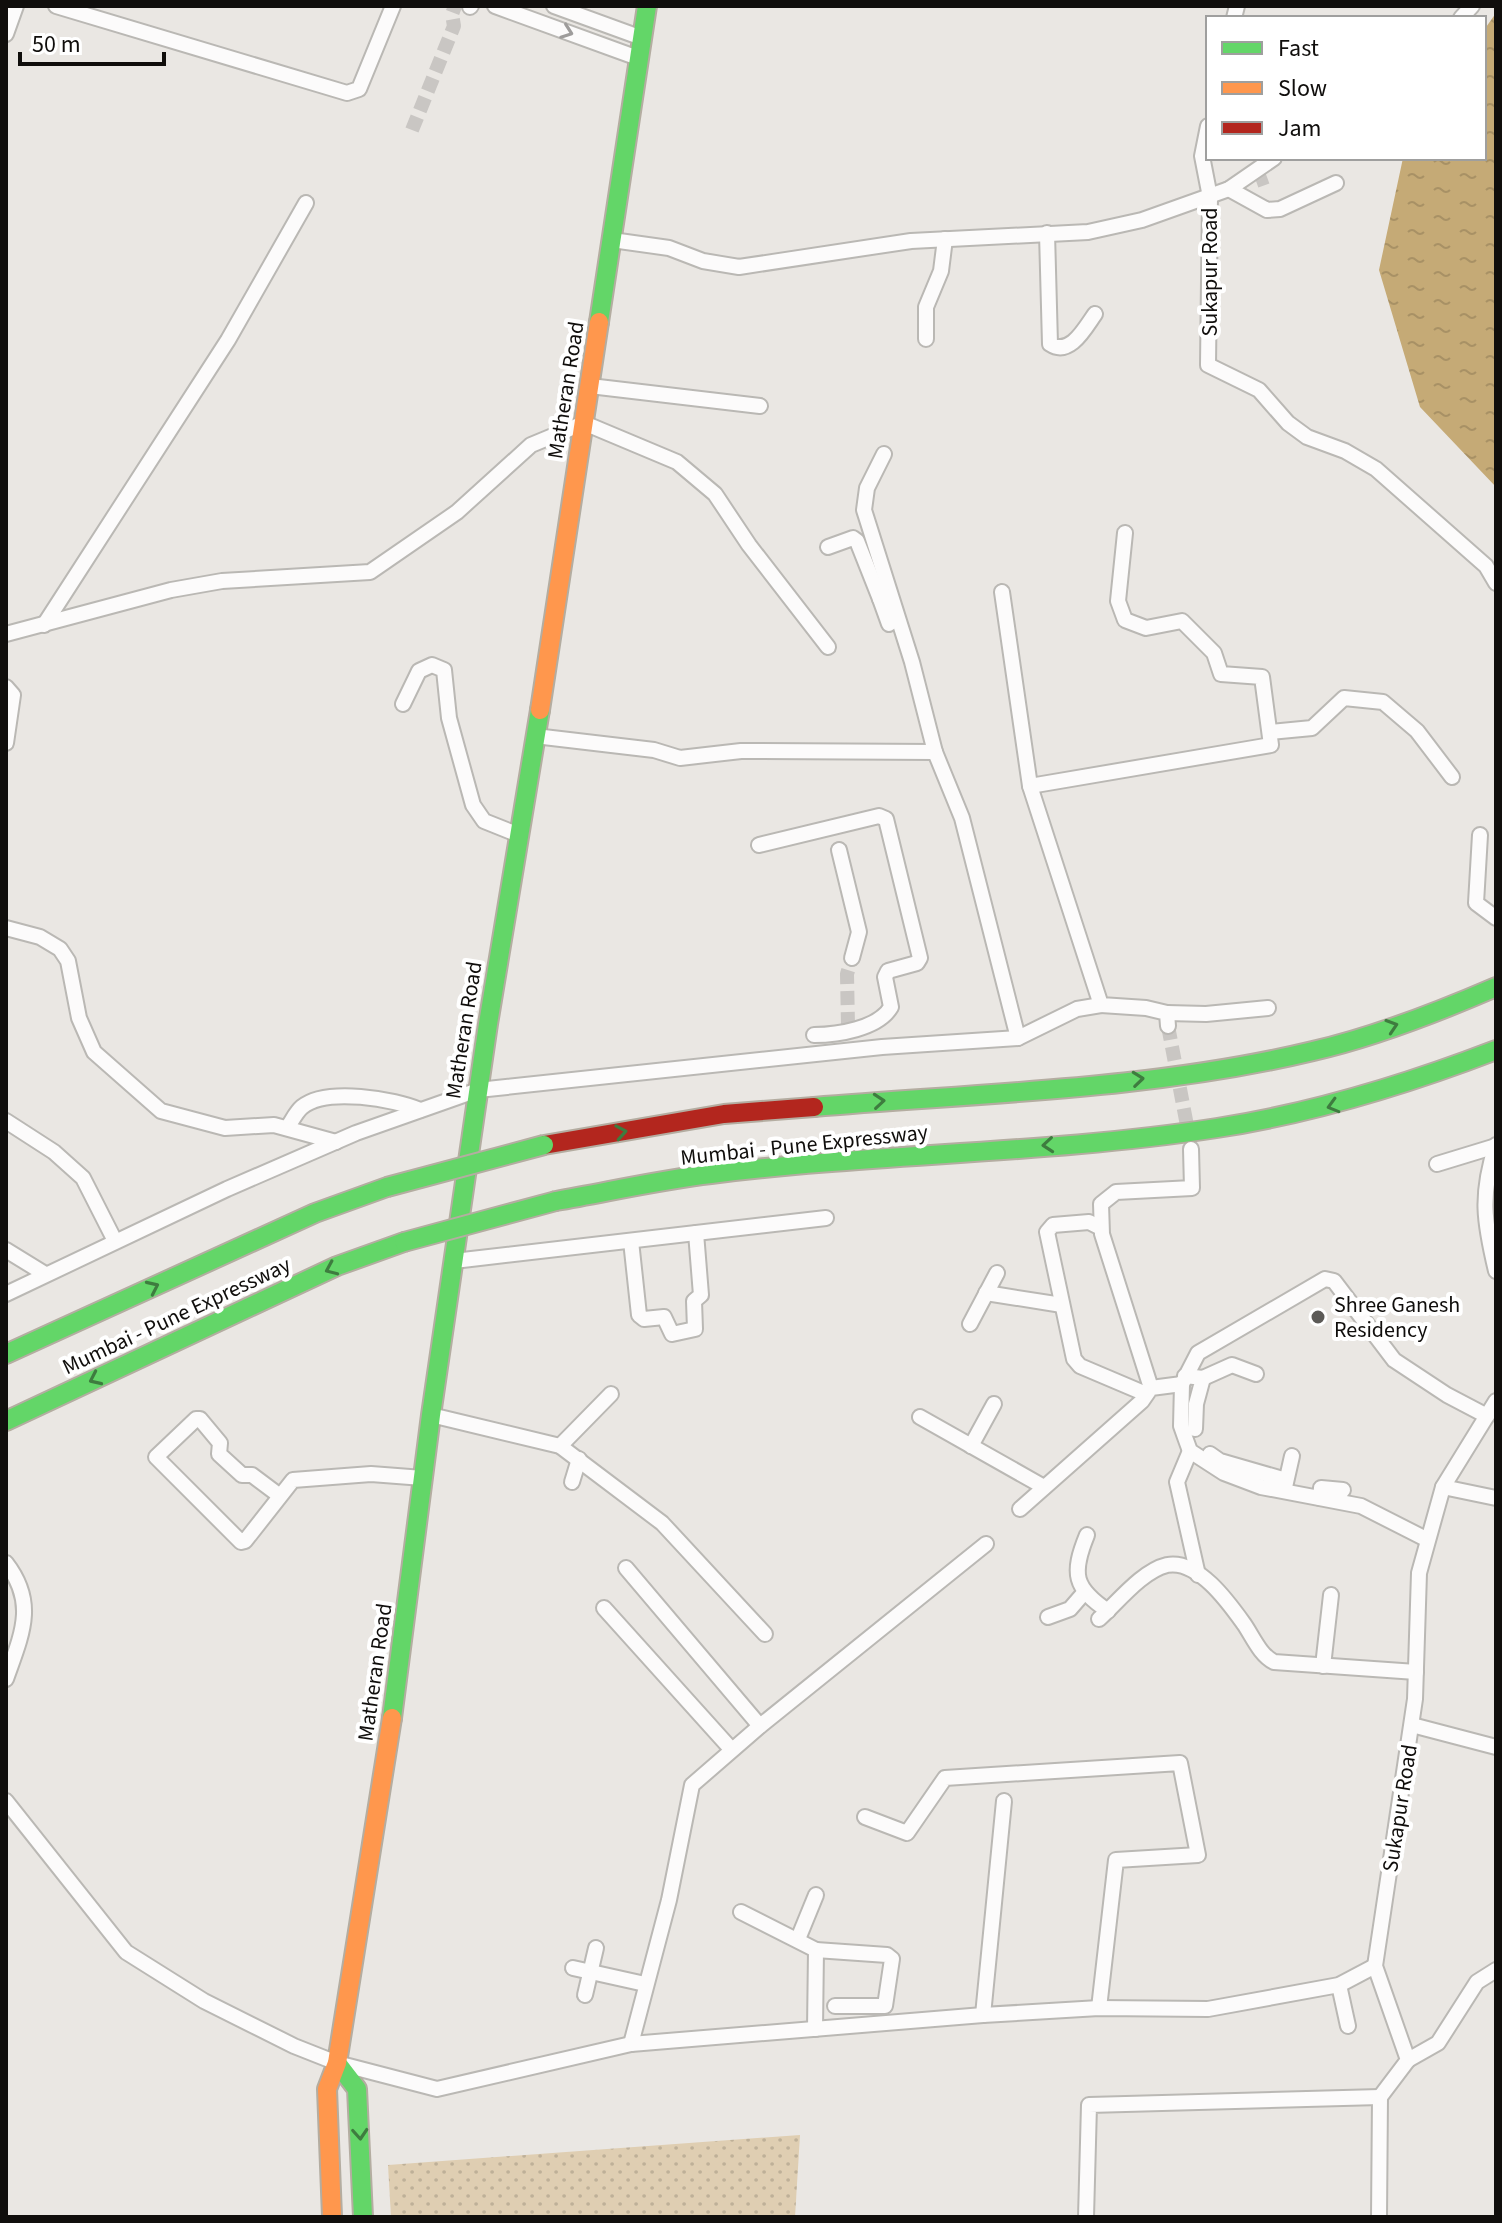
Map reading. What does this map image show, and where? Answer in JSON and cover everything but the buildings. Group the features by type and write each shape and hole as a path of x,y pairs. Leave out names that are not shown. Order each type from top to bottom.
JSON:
{"main road":[{"name":"Matheran Road","path":"332,2217 327,2089 337,2063 405,1636 431,1415 478,1090 647,6"},
{"name":"Mumbai - Pune Expressway","path":"6,1354 315,1213 387,1187 544,1145 724,1114 1091,1084 1210,1071 1315,1051 1452,1006 1492,989"},
{"name":"Mumbai - Pune Expressway","path":"6,1421 337,1266 404,1242 556,1201 731,1171 1096,1142 1218,1128 1329,1108 1496,1050"},
{"path":"337,2063 357,2089 363,2217"}],"street":[{"path":"6,34 16,6"},
{"path":"56,6 347,93 359,89 393,6"},
{"path":"495,6 638,58"},
{"path":"554,6 642,38"},
{"path":"1206,136 1202,156 1210,197"},
{"path":"1232,191 1271,160"},
{"path":"612,240 669,248 703,261 739,267 945,239 1088,232 1142,220 1256,181"},
{"path":"1232,191 1267,210 1280,209 1336,183"},
{"name":"Sukapur Road","path":"1210,197 1208,365 1259,390 1288,423 1307,437 1345,451 1376,469 1486,566 1496,583"},
{"path":"44,625 228,340 306,203"},
{"path":"1047,233 1050,344 1061,347 1076,341 1095,314"},
{"path":"926,339 926,307 941,271 945,239"},
{"path":"590,386 760,406"},
{"path":"6,634 171,590 222,581 370,572 457,512 531,445 584,423 677,462 715,494 757,556 828,647"},
{"path":"884,454 867,488 864,510 871,557 935,752 962,818 1018,1038"},
{"path":"1030,786 1271,745 1262,677 1221,674 1214,653 1182,621 1146,628 1125,620 1118,601 1125,533"},
{"path":"828,547 853,538 871,557"},
{"path":"1002,592 1030,786 1101,1005"},
{"path":"885,596 889,624"},
{"path":"403,704 419,671 432,665 444,670 449,718 473,805 484,821 519,835"},
{"path":"6,687 13,695 6,743"},
{"path":"1270,732 1312,728 1344,698 1383,702 1417,731 1452,777"},
{"path":"535,736 654,750 680,758 741,751 935,752"},
{"path":"759,845 879,816 886,819 920,958 917,963 888,971 885,977 891,1007 887,1013 838,1035 814,1035"},
{"path":"1480,835 1476,903 1496,918"},
{"path":"839,850 859,932 852,958"},
{"path":"6,928 40,937 60,949 68,961 79,1018 94,1052 161,1111 225,1128 287,1128 336,1142"},
{"path":"6,1294 115,1241 336,1142 478,1090 851,1050 1018,1038 1077,1009 1101,1005 1168,1020 1268,1008"},
{"path":"849,1028 851,1050"},
{"path":"287,1128 302,1108 313,1101 354,1097 400,1101 420,1110"},
{"path":"6,1121 54,1152 83,1178 115,1241"},
{"path":"1437,1164 1496,1146"},
{"path":"1496,1146 1485,1177 1483,1218 1496,1271"},
{"path":"1149,1391 1101,1228 1101,1204 1116,1192 1192,1188 1191,1149"},
{"path":"454,1261 826,1218"},
{"path":"1101,1228 1089,1222 1053,1225 1047,1232 1074,1359 1080,1366 1149,1391"},
{"path":"631,1241 639,1315 644,1319 664,1317 672,1334 695,1329 694,1301 701,1295 696,1233"},
{"path":"6,1250 45,1274"},
{"path":"970,1324 997,1273"},
{"path":"1343,1490 1320,1493 1224,1473 1190,1451 1181,1426 1183,1380 1198,1353 1325,1279 1334,1281 1394,1360 1447,1395 1487,1416"},
{"path":"986,1293 1062,1305"},
{"path":"1020,1509 1149,1391 1183,1380 1203,1378 1232,1365 1256,1374"},
{"path":"1195,1429 1196,1404 1203,1378"},
{"path":"560,1446 611,1394"},
{"name":"Sukapur Road","path":"1408,2060 1375,1966 1412,1725 1419,1573 1443,1487 1496,1401"},
{"path":"971,1446 994,1404"},
{"path":"431,1415 560,1446 662,1523 765,1634"},
{"path":"920,1417 1044,1487"},
{"path":"280,1496 252,1475 242,1475 219,1454 220,1443 200,1419 196,1419 156,1457 241,1542 280,1496 293,1480 371,1474 423,1478"},
{"path":"1190,1451 1177,1482 1198,1575"},
{"path":"1210,1454 1220,1461 1285,1486"},
{"path":"1285,1486 1292,1456"},
{"path":"572,1482 579,1459"},
{"path":"1302,1487 1361,1506 1426,1539"},
{"path":"1443,1487 1496,1498"},
{"path":"1087,1535 1081,1549 1078,1584 1103,1615 1151,1573 1168,1565 1180,1566 1210,1582 1242,1620 1267,1659 1416,1672"},
{"path":"631,2044 669,1900 692,1785 731,1749 986,1544"},
{"path":"6,1563 19,1580 26,1604 6,1679"},
{"path":"626,1568 760,1726"},
{"path":"1048,1617 1070,1609 1083,1594"},
{"path":"1323,1666 1331,1595"},
{"path":"604,1608 731,1749"},
{"path":"1412,1725 1496,1747"},
{"path":"865,1817 907,1833 945,1778 1180,1763 1198,1855 1116,1860 1099,2008"},
{"path":"6,1801 126,1952 204,2001 294,2046 337,2063 437,2089 631,2044 983,2015 1099,2008 1208,2009 1339,1985 1375,1966"},
{"path":"983,2015 1004,1801"},
{"path":"798,1939 816,1895"},
{"path":"741,1912 816,1950 887,1955 892,1959 885,2006 835,2006"},
{"path":"585,1995 596,1948"},
{"path":"815,2029 816,1950"},
{"path":"573,1968 645,1984"},
{"path":"1379,2217 1380,2097 1408,2060 1438,2043 1477,1982 1496,1970"},
{"path":"1339,1985 1348,2026"},
{"path":"1086,2217 1089,2105 1380,2097"}],"shaded area":[{"path":"800,2135 795,2217 391,2217 388,2165"}],"water":[{"path":"1496,13 1496,487 1420,407 1379,270 1403,160 1486,160 1486,27"}],"tunnel":[{"path":"412,130 454,26 452,14 455,6"},
{"path":"1256,181 1267,177"},
{"path":"848,1026 847,974 852,958"},
{"path":"1168,1026 1189,1136"}],"traffic: fast":[{"path":"599,322 647,6"},
{"path":"392,1718 431,1415 488,1024 540,710"},
{"path":"814,1107 1128,1082 1252,1064 1360,1039 1496,987"},
{"path":"556,1201 653,1183 774,1167 1091,1143 1217,1128 1359,1096 1496,1050"},
{"path":"387,1187 544,1145"},
{"path":"6,1354 315,1213 387,1187"},
{"path":"404,1242 556,1201"},
{"path":"6,1421 337,1266 404,1242"},
{"path":"337,2063 357,2089 363,2217"}],"traffic: slow":[{"path":"540,710 599,322"},
{"path":"332,2217 327,2089 337,2063 392,1718"}],"traffic: jam":[{"path":"544,1145 724,1114 814,1107"}],"place":[{"name":"Shree Ganesh Residency","path":"1318,1317"}]}
